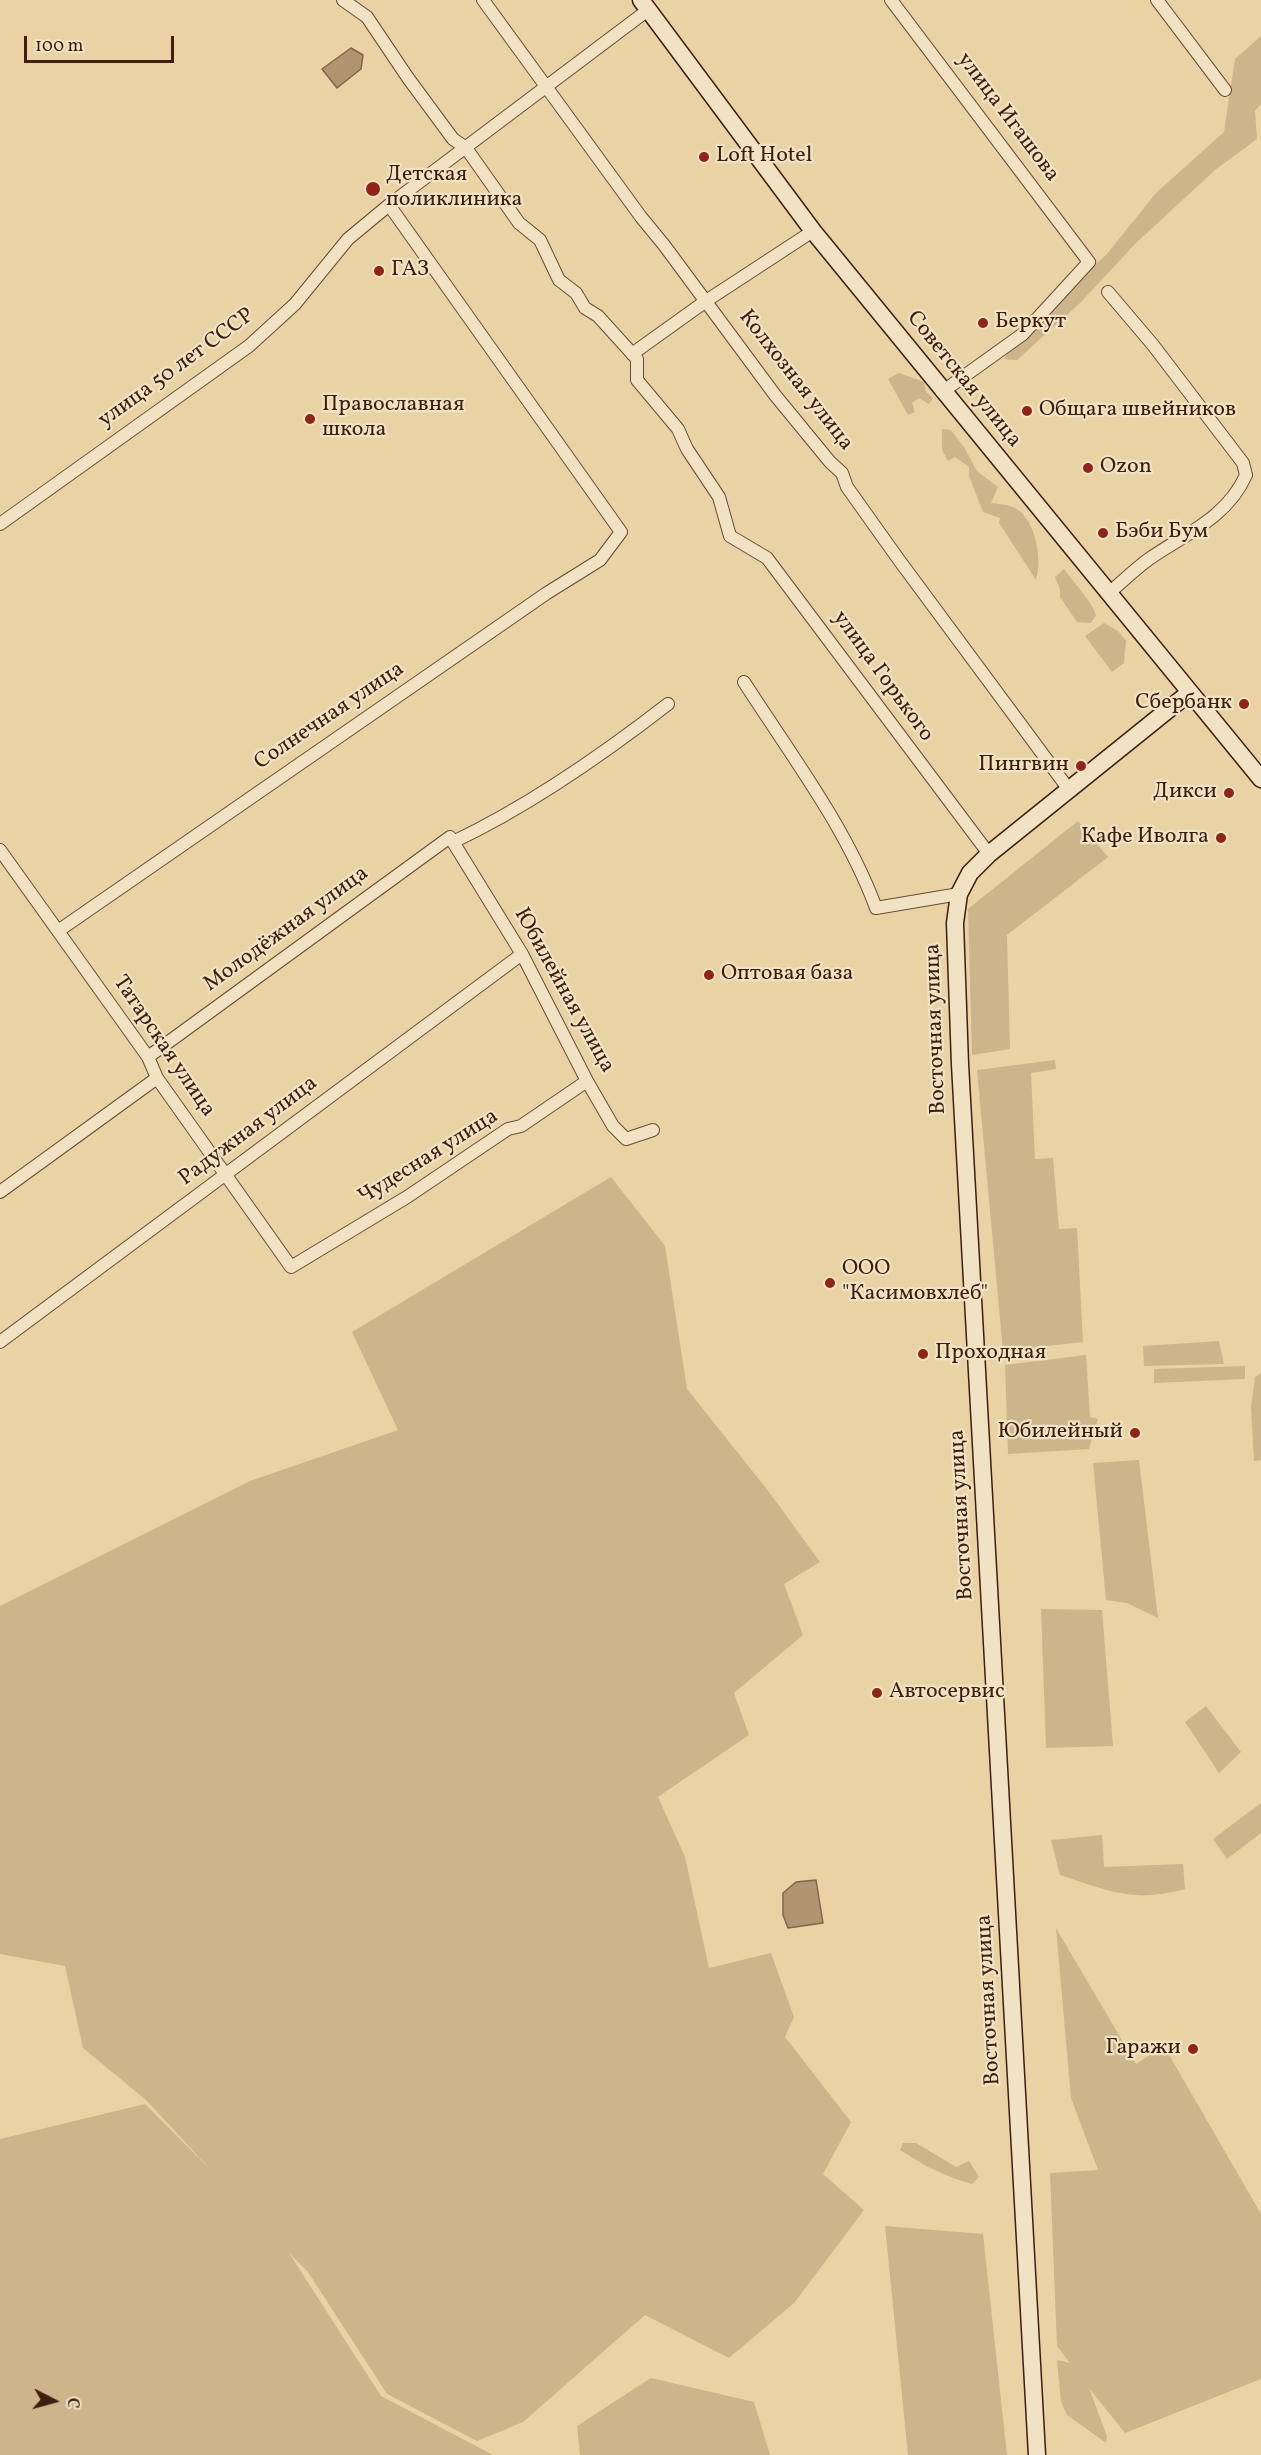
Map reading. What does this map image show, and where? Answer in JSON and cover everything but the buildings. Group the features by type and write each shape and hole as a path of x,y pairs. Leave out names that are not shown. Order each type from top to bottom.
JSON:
{"main road":[{"name":"Советская улица","path":"644,5 813,231 942,392 1261,779"},
{"name":"Восточная улица","path":"1037,2448 960,1064 955,923 959,894 970,873 989,854 1189,693"}],"street":[{"path":"343,0 367,17 453,139 466,148 519,223 540,240 559,280 576,293 585,308 598,316 632,354 706,301 813,231"},
{"name":"Колхозная улица","path":"483,0 641,217 775,395 830,462 842,473 847,488 898,560 1070,791"},
{"name":"улица Игашова","path":"891,0 1089,262 1023,334 942,392"},
{"path":"1157,0 1225,90"},
{"name":"улица 50 лет СССР","path":"0,524 249,346 295,304 348,239 389,205 546,87 644,5"},
{"name":"Солнечная улица","path":"58,931 547,593 600,560 621,532 389,205"},
{"path":"1108,292 1153,345 1243,463 1246,475 1241,487 1220,513 1148,560 1109,593"},
{"name":"улица Горького","path":"632,354 637,359 638,380 678,429 687,449 719,497 730,536 767,558 989,854"},
{"path":"744,682 838,828 864,875 876,908 959,894"},
{"path":"452,840 498,821 616,743 668,704"},
{"name":"Юбилейная улица","path":"452,840 522,954 612,1126 626,1138 653,1130"},
{"name":"Молодёжная улица","path":"148,1057 452,840"},
{"name":"Татарская улица","path":"0,850 148,1057 157,1078 291,1267"},
{"name":"Радужная улица","path":"0,1342 522,954"},
{"path":"0,1192 157,1078"},
{"name":"Чудесная улица","path":"291,1267 398,1203 508,1129 521,1126 587,1081"}],"shaded area":[{"path":"1261,36 1261,104 1255,111 1257,139 1215,170 1136,243 1080,303 1017,360 1004,359 1024,326 1106,255 1156,193 1224,132 1235,59"},
{"path":"351,48 363,55 361,69 337,88 322,69"},
{"path":"899,373 924,382 926,392 933,398 929,404 919,398 912,403 915,412 908,415 888,379"},
{"path":"942,429 951,430 964,447 977,471 998,487 991,503 1010,506 1019,510 1026,517 1035,537 1037,549 1036,580 999,523 1000,518 983,512 969,476 969,467 955,457 948,461 942,450"},
{"path":"1064,569 1086,597 1096,615 1091,623 1077,622 1060,597 1055,577"},
{"path":"1104,623 1118,631 1126,641 1124,663 1112,672 1085,636"},
{"path":"1078,821 1108,857 1007,935 1010,1049 972,1055 968,909"},
{"path":"1055,1060 1056,1069 1031,1073 1035,1159 1053,1158 1059,1229 1077,1228 1083,1342 1003,1351 977,1070"},
{"path":"611,1177 665,1246 687,1389 769,1492 820,1562 784,1584 803,1635 734,1693 749,1735 658,1797 685,1857 709,1968 771,1953 794,2017 785,2037 851,2122 823,2174 864,2210 794,2303 729,2358 645,2315 523,2422 477,2441 387,2394 308,2272 289,2253 381,2396 493,2455 0,2455 0,2139 145,2104 211,2170 146,2100 83,2048 65,1966 0,1954 0,1606 250,1481 398,1430 352,1332"},
{"path":"1219,1341 1224,1364 1144,1366 1143,1346"},
{"path":"1086,1355 1090,1417 1098,1419 1089,1449 1008,1454 1005,1365"},
{"path":"1245,1366 1245,1379 1154,1383 1154,1369"},
{"path":"1261,1373 1261,1460 1254,1461 1251,1407 1255,1377"},
{"path":"1139,1460 1158,1618 1127,1603 1106,1600 1093,1463"},
{"path":"1041,1609 1102,1610 1113,1746 1046,1748"},
{"path":"1206,1706 1241,1752 1219,1773 1185,1722"},
{"path":"1261,1803 1261,1833 1227,1859 1213,1839"},
{"path":"1102,1835 1104,1867 1183,1864 1185,1889 1151,1895 1136,1895 1108,1890 1060,1875 1051,1840"},
{"path":"816,1880 823,1923 788,1928 783,1915 783,1893 796,1882"},
{"path":"1056,1928 1136,2064 1164,2046 1261,2214 1261,2379 1125,2433 1089,2388 1107,2436 1106,2443 1067,2415 1061,2402 1057,2360 1070,2363 1057,2346 1050,2173 1098,2170 1071,2098"},
{"path":"903,2143 916,2143 956,2167 969,2161 979,2177 972,2184 928,2167 900,2150"},
{"path":"885,2226 983,2234 1007,2455 908,2455"},
{"path":"651,2378 754,2402 770,2455 580,2455 577,2426"}],"place":[{"name":"Loft Hotel","path":"704,157"},
{"name":"Детская поликлиника","path":"373,189"},
{"name":"ГАЗ","path":"379,271"},
{"name":"Беркут","path":"983,323"},
{"name":"Общага швейников","path":"1027,411"},
{"name":"Православная школа","path":"310,419"},
{"name":"Ozon","path":"1088,468"},
{"name":"Бэби Бум","path":"1103,533"},
{"name":"Сбербанк","path":"1244,704"},
{"name":"Пингвин","path":"1081,766"},
{"name":"Дикси","path":"1229,793"},
{"name":"Кафе Иволга","path":"1221,838"},
{"name":"Оптовая база","path":"709,975"},
{"name":"ООО \"Касимовхлеб\"","path":"830,1283"},
{"name":"Проходная","path":"923,1354"},
{"name":"Юбилейный","path":"1135,1433"},
{"name":"Автосервис","path":"877,1693"},
{"name":"Гаражи","path":"1193,2049"}]}
